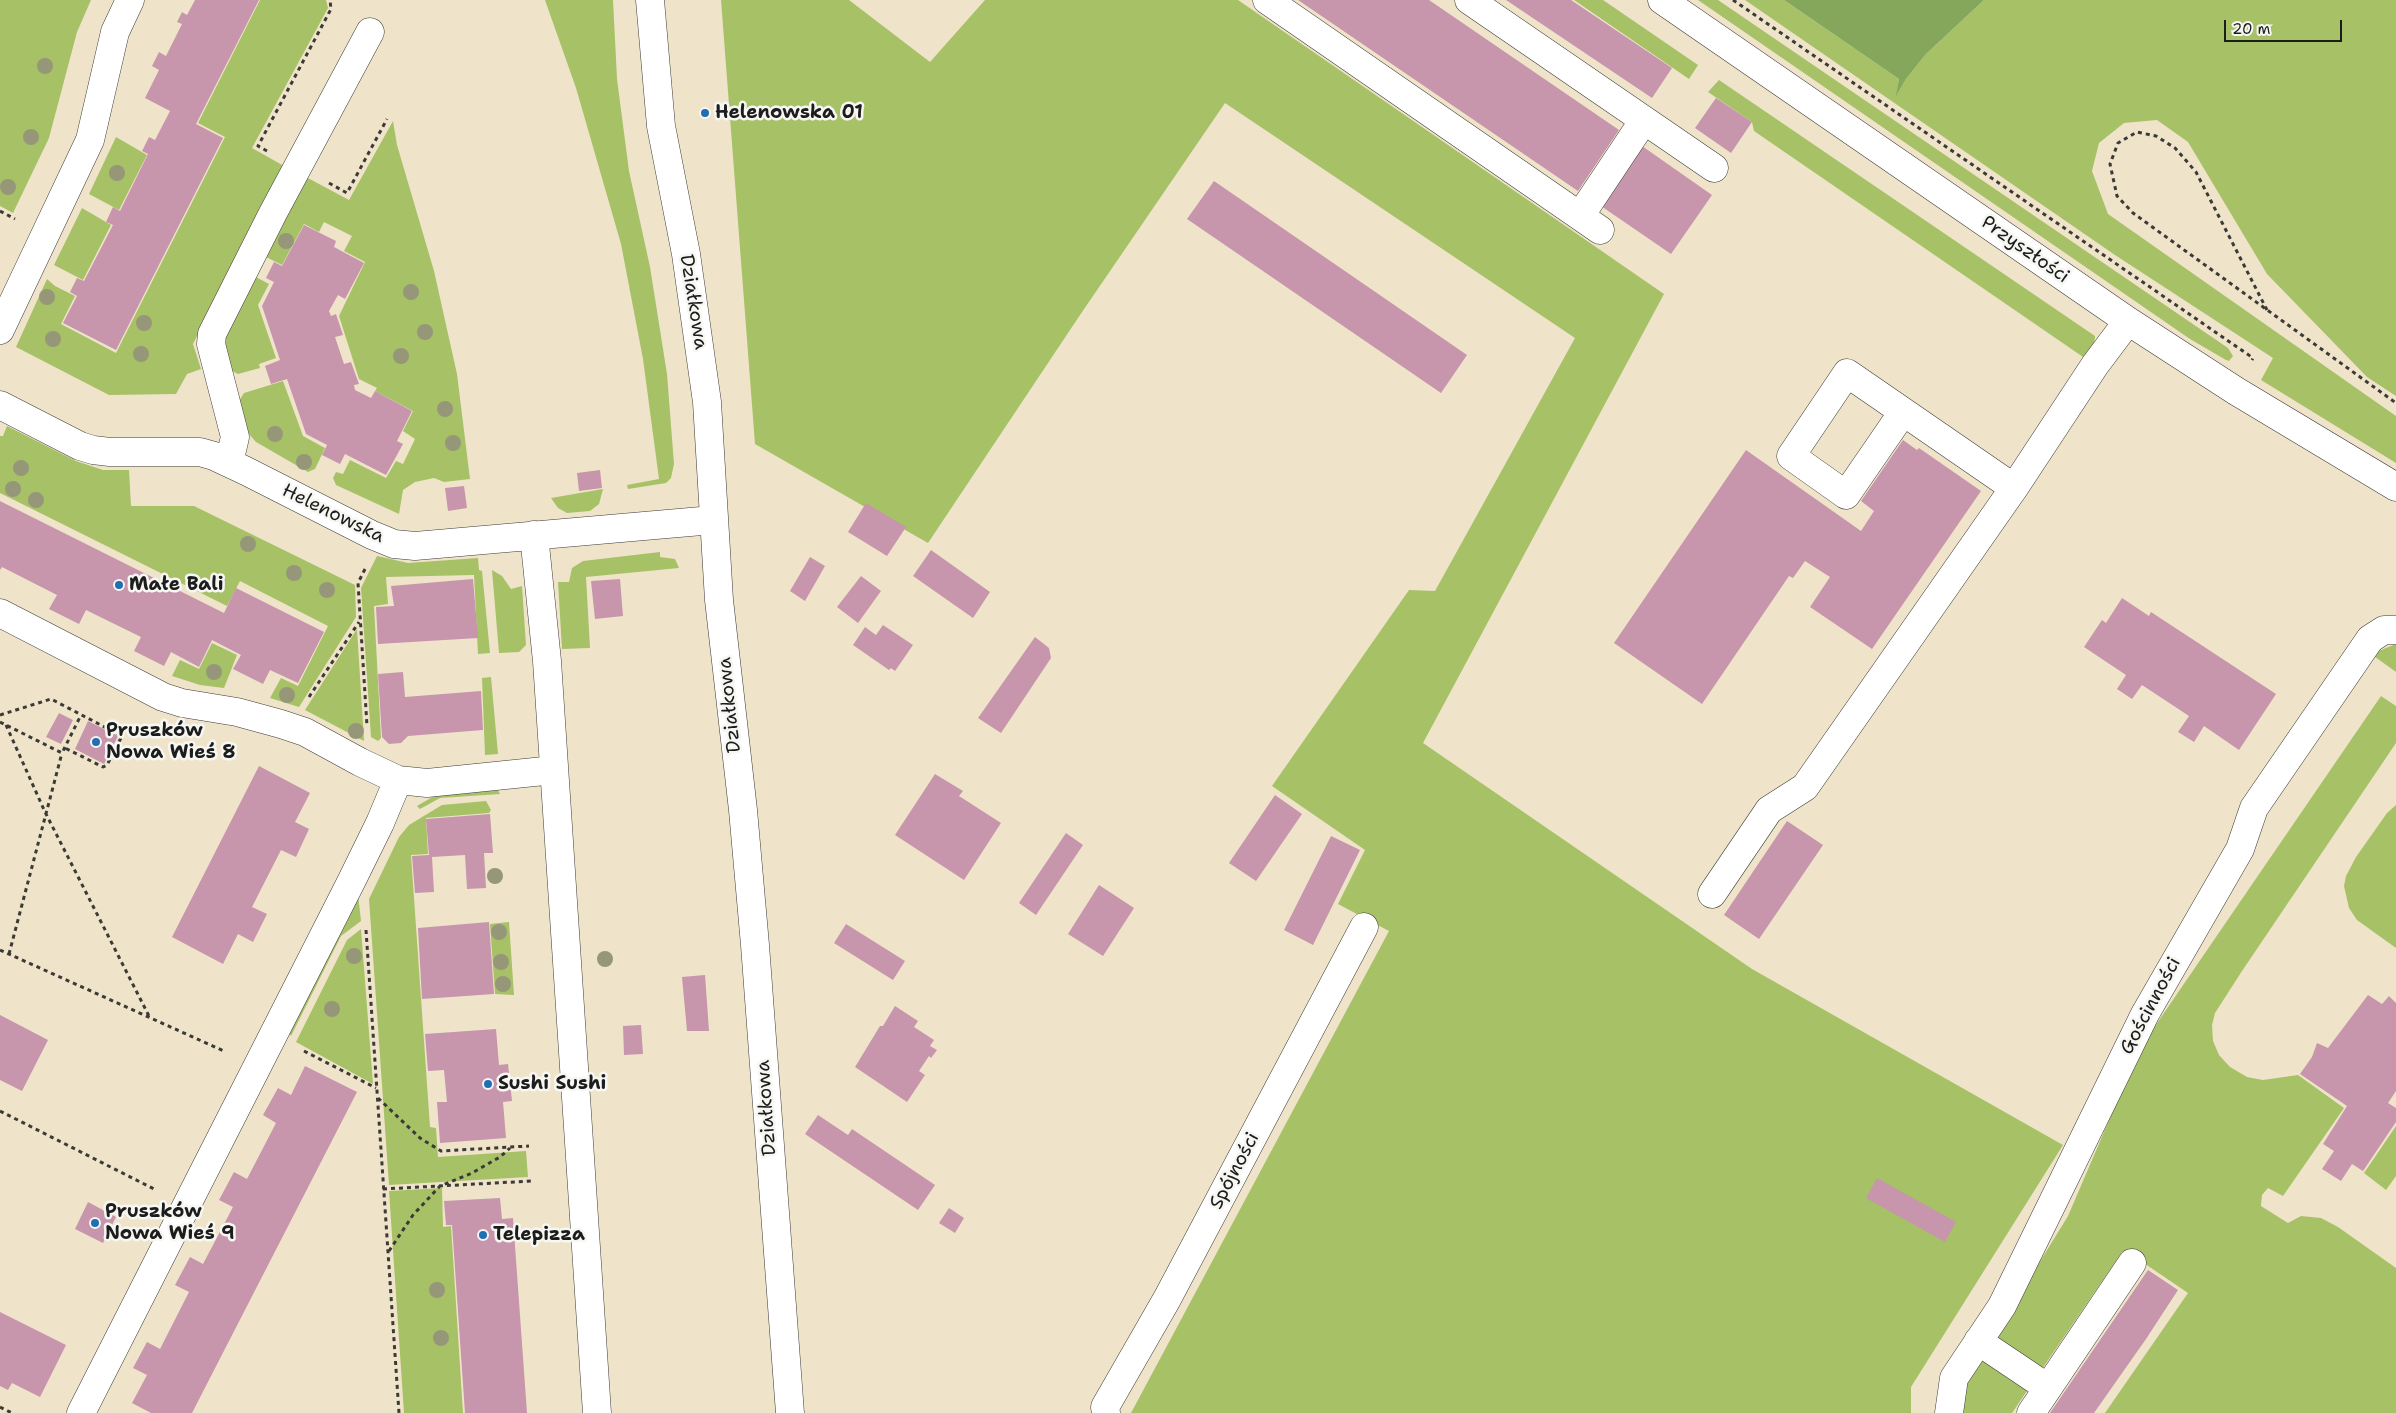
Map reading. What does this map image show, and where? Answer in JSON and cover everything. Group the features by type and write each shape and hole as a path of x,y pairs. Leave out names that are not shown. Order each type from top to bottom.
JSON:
{"street":[{"path":"0,330 90,140 115,32 130,0"},
{"name":"Działkowa","path":"650,0 661,126 686,254 707,402 719,600 755,945 790,1413"},
{"path":"1267,0 1590,223 1644,120"},
{"path":"1469,0 1714,168"},
{"name":"Przyszłości","path":"1662,0 2128,321 2236,391 2396,487"},
{"path":"229,463 235,437 210,344 212,334 370,32"},
{"path":"1712,894 1769,810 1805,787 2128,321"},
{"name":"Helenowska","path":"0,405 80,446 93,450 110,452 200,452 229,463 372,536 394,544 415,546 713,520"},
{"path":"1904,412 2014,488"},
{"path":"534,535 547,660 597,1413"},
{"path":"0,613 163,697 182,703 237,712 305,732 398,780 427,783 554,770"},
{"name":"Gościnności","path":"1949,1413 1954,1378 2002,1306 2145,1014 2240,849 2254,808 2370,639 2384,630 2396,630"},
{"path":"81,1413 185,1205 355,874 398,780"},
{"name":"Spójności","path":"1106,1413 1106,1407 1167,1298 1364,927"},
{"path":"2031,1413 2132,1263"},
{"path":"1978,1341 2048,1388"}],"path":[{"path":"273,154 258,146 331,9 330,0"},
{"path":"1733,0 2253,358 2250,365"},
{"path":"324,181 347,193 387,119"},
{"path":"2267,310 2196,172 2175,148 2156,136 2137,132 2118,143 2110,164 2117,196 2133,213 2267,310 2396,403"},
{"path":"358,584 367,729"},
{"path":"304,704 360,621"},
{"path":"0,715 51,699 122,736 107,765 103,767 65,748"},
{"path":"8,954 62,753 81,715"},
{"path":"0,722 62,753"},
{"path":"6,725 45,812 149,1016"},
{"path":"366,923 399,1413"},
{"path":"0,950 149,1016 256,1067"},
{"path":"299,1048 377,1089"},
{"path":"378,1098 420,1138 441,1151 529,1146"},
{"path":"0,1111 185,1205"},
{"path":"388,1252 413,1215 440,1186 472,1173 500,1157 510,1147"},
{"path":"384,1189 532,1181"},
{"path":"0,1407 12,1413"}],"green space":[{"path":"0,0 91,0 77,32 49,138 13,213 0,206"},
{"path":"260,0 326,0 328,8 252,148 284,166 193,344 201,369 187,374 176,394 109,395 16,347 47,279 55,286 75,296 61,324 116,353 225,137 198,123"},
{"path":"545,0 613,0 617,79 629,171 650,267 667,374 674,464 671,478 666,483 628,489 627,485 659,479 643,359 621,244 576,88"},
{"path":"721,0 849,0 930,62 985,0 1238,0 1664,294 1423,743 1752,969 2063,1145 1911,1387 1911,1413 1131,1413 1389,931 1338,904 1365,850 1272,786 1409,590 1435,591 1575,338 1225,103 1080,315 928,543 755,444"},
{"path":"1574,0 1603,0 1698,65 1689,79"},
{"path":"1698,0 1718,0 2228,348 2233,356 2229,361 2226,360 2190,339"},
{"path":"1745,0 1784,0 1899,79 1897,94 1906,79 1926,54 1984,0 2396,0 2396,396 2367,377 2267,274 2188,142 2157,120 2124,123 2099,143 2092,171 2108,214 2396,416 2396,463 2261,380 2273,358 2115,255"},
{"path":"1784,0 1984,0 1926,54 1906,79 1896,96 1899,79"},
{"path":"1719,80 2095,336 2094,346 2086,359 1754,131 1752,122 1708,92"},
{"path":"393,121 397,145 434,271 457,374 470,479 444,482 434,478 415,482 403,490 399,514 336,485 333,478 336,472 343,474 350,460 386,478 396,461 403,464 415,439 403,431 413,411 375,391 377,388 359,379 339,316 365,262 344,251 352,236 324,222 319,232 304,224 282,265 264,256 306,177 349,200"},
{"path":"116,137 147,155 119,210 89,194"},
{"path":"82,208 111,225 83,280 54,265"},
{"path":"254,276 269,284 258,305 276,358 259,364 260,368 238,374 226,368 226,334"},
{"path":"283,381 303,436 325,448 315,469 308,472 256,442 248,433 237,404 244,393"},
{"path":"7,426 76,461 103,470 129,470 131,506 194,506 355,585 356,617 299,707 270,698 281,678 298,686 328,626 240,581 227,606 0,493 0,436 3,436"},
{"path":"603,489 599,504 590,511 567,513 558,508 551,498"},
{"path":"660,552 660,557 675,559 679,568 586,577 590,648 562,649 558,582 569,582 572,568 583,561"},
{"path":"377,556 408,563 478,558 479,570 482,571 490,653 478,654 474,575 386,577 388,604 374,606 381,738 378,741 371,737 361,588"},
{"path":"492,570 502,576 511,589 522,586 526,645 519,652 499,653"},
{"path":"357,629 364,741 305,710"},
{"path":"212,643 237,655 224,688 200,685 172,676 180,660 199,669"},
{"path":"2396,644 2396,672 2371,654"},
{"path":"491,677 498,754 485,755 482,678"},
{"path":"2381,696 2396,706 2396,743 2242,971 2215,1013 2212,1025 2213,1041 2219,1055 2230,1067 2247,1077 2263,1080 2298,1075 2344,1108 2283,1196 2268,1188 2262,1195 2261,1206 2288,1223 2301,1216 2321,1218 2338,1227 2396,1268 2396,1413 2105,1413 2188,1293 2126,1251 2122,1252 2042,1369 1994,1336 2068,1216 2140,1048"},
{"path":"497,788 500,794 440,798 420,809 417,806 434,796"},
{"path":"486,801 491,810 489,813 426,818 428,854 411,855 430,1127 436,1128 438,1157 526,1151 528,1177 389,1185 369,899 399,837 409,825 442,805"},
{"path":"2396,805 2396,948 2357,920 2349,908 2344,886 2346,876 2356,857 2387,813"},
{"path":"358,894 361,921 341,936 291,1036 288,1032"},
{"path":"509,922 514,995 495,994 490,924"},
{"path":"361,929 373,1084 296,1042 347,940"},
{"path":"2396,1126 2396,1176 2386,1190 2364,1173"},
{"path":"442,1188 443,1227 451,1226 463,1413 404,1413 389,1191"},
{"path":"1981,1356 2029,1388 2012,1413 1957,1413 1965,1376"}],"building":[{"path":"195,0 259,0 196,124 223,138 116,350 63,323 77,296 70,292 77,278 84,281 113,225 106,222 113,207 120,211 148,154 142,151 149,137 155,140 170,111 145,98 159,70 152,66 159,52 166,56 182,24 177,22 182,12 187,15"},
{"path":"1298,0 1429,0 1619,130 1578,191"},
{"path":"1506,0 1571,0 1672,68 1652,98"},
{"path":"1716,98 1752,122 1731,153 1695,128"},
{"path":"1642,146 1712,195 1671,254 1601,206"},
{"path":"1214,181 1467,355 1441,393 1187,219"},
{"path":"304,225 336,241 334,247 364,263 345,299 338,295 329,311 331,316 336,314 343,335 335,337 344,364 351,362 359,384 354,385 355,390 371,398 375,391 412,411 397,441 403,444 386,475 345,454 340,464 322,455 327,445 306,434 287,379 271,384 265,366 280,360 262,306 274,282 266,278 274,262 282,266"},
{"path":"1903,440 1917,450 1919,448 1981,491 1872,649 1810,607 1830,577 1805,561 1793,578 1789,576 1702,704 1614,643 1746,450 1861,531 1874,511 1861,501"},
{"path":"600,470 602,488 579,491 577,473"},
{"path":"464,486 467,508 448,511 445,488"},
{"path":"0,501 224,613 236,588 324,632 298,683 270,670 263,684 233,669 241,655 212,640 199,667 171,652 164,666 134,651 141,637 86,610 79,624 49,609 57,595 2,567 0,570"},
{"path":"866,503 906,527 887,556 848,532"},
{"path":"931,550 990,592 973,618 913,576"},
{"path":"810,557 825,566 805,601 790,591"},
{"path":"861,576 881,591 858,623 837,607"},
{"path":"473,579 478,638 378,644 376,607 394,606 391,586"},
{"path":"620,579 623,616 595,619 591,581"},
{"path":"2122,598 2149,616 2151,612 2276,694 2239,750 2204,726 2194,742 2178,732 2189,716 2142,685 2132,699 2117,689 2126,675 2084,647 2102,620 2106,623"},
{"path":"883,625 913,645 895,671 891,668 889,670 853,645 865,627 876,635"},
{"path":"1035,637 1049,648 1051,658 1001,733 978,718"},
{"path":"403,672 405,697 481,691 483,730 408,736 401,743 389,744 382,737 378,674"},
{"path":"59,713 73,720 61,744 46,737"},
{"name":"Pruszków Nowa Wieś 8","path":"88,721 118,736 104,764 75,749"},
{"path":"259,766 310,793 295,822 309,829 296,857 281,850 252,907 267,914 253,942 238,934 223,964 172,937"},
{"path":"935,774 963,791 959,796 1001,823 964,880 895,835"},
{"path":"1275,795 1302,814 1256,881 1229,863"},
{"path":"490,814 493,853 484,853 486,888 467,889 465,855 432,857 434,892 415,893 412,856 429,855 426,819"},
{"path":"1787,821 1823,845 1759,939 1724,915"},
{"path":"1066,833 1083,845 1036,915 1019,903"},
{"path":"1331,836 1360,850 1313,945 1284,930"},
{"path":"1099,885 1134,908 1103,956 1068,934"},
{"path":"489,922 494,994 422,999 418,928"},
{"path":"846,924 905,961 893,980 834,943"},
{"path":"705,975 709,1031 687,1031 682,977"},
{"path":"2368,995 2382,1004 2389,996 2396,1003 2396,1091 2388,1103 2396,1108 2396,1122 2363,1171 2352,1164 2341,1181 2322,1169 2334,1151 2323,1144 2347,1106 2300,1074 2312,1057 2317,1043 2328,1048"},
{"path":"895,1006 918,1021 914,1027 934,1040 930,1046 937,1050 931,1058 929,1056 919,1071 925,1075 907,1102 855,1067 880,1026 883,1026"},
{"path":"0,1015 48,1040 22,1091 0,1080"},
{"path":"641,1025 643,1054 624,1055 623,1026"},
{"path":"496,1029 499,1065 508,1064 512,1101 503,1102 506,1138 440,1143 437,1102 447,1102 444,1070 428,1071 425,1034"},
{"path":"305,1066 357,1092 192,1413 151,1413 132,1403 147,1375 133,1368 147,1342 160,1349 189,1292 175,1285 190,1257 203,1264 233,1207 219,1200 234,1172 247,1179 276,1123 263,1115 278,1088 291,1095"},
{"path":"818,1115 848,1135 852,1129 935,1185 918,1210 805,1134"},
{"path":"1877,1178 1956,1222 1945,1242 1866,1198"},
{"path":"500,1198 502,1219 513,1218 527,1413 465,1413 452,1225 446,1225 444,1201"},
{"name":"Pruszków Nowa Wieś 9","path":"88,1202 116,1217 103,1243 75,1229"},
{"path":"949,1208 964,1218 955,1233 939,1223"},
{"path":"2148,1270 2178,1290 2146,1339 2094,1413 2050,1413"},
{"path":"0,1312 66,1345 40,1397 12,1383 8,1390 0,1386"}],"place":[{"name":"Helenowska 01","path":"705,113"},
{"name":"Małe Bali","path":"119,585"},
{"name":"Pruszków Nowa Wieś 8","path":"96,742"},
{"name":"Sushi Sushi","path":"488,1084"},
{"name":"Pruszków Nowa Wieś 9","path":"95,1223"},
{"name":"Telepizza","path":"483,1235"}]}
